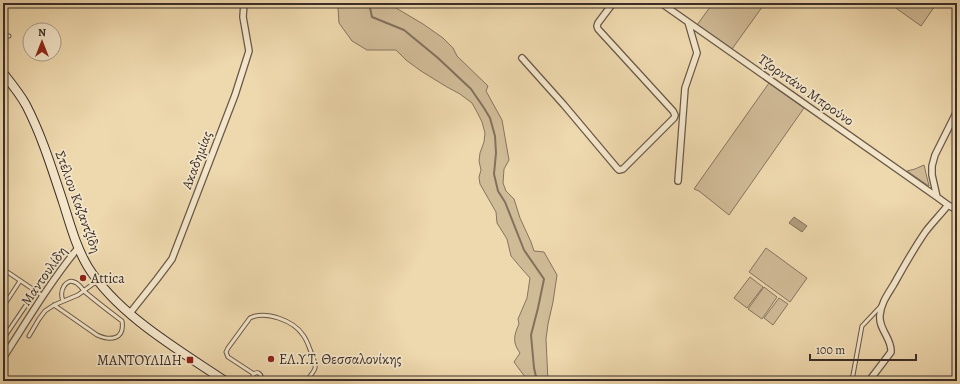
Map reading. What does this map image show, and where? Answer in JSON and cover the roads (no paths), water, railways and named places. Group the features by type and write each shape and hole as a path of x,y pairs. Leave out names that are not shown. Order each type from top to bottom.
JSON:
{"main road":[{"name":"Στέλιου Καζαντζίδη","path":"3,73 25,103 36,125 44,144 78,248 88,267 117,302 158,335 225,381"}],"street":[{"name":"Ακαδημίας","path":"130,312 172,259 235,95 249,51 243,17 244,3"},
{"path":"522,58 564,105 616,168 619,170 623,169 674,118 675,115 598,29 598,23 613,3"},
{"name":"Τζορντάνο Μπρούνο","path":"661,3 957,210"},
{"path":"678,180 685,88 697,53 688,22"},
{"path":"937,197 932,174 932,166 935,155 957,110"},
{"path":"869,381 891,352 889,342 881,326 880,314 882,305 905,264 927,230 948,205"},
{"name":"Μαντουλίδη","path":"3,358 43,296 78,248"}],"lane":[{"path":"3,35 9,36"},
{"path":"3,269 43,296"},
{"path":"29,336 45,311 54,305 78,295 98,280"},
{"path":"3,307 20,281"},
{"path":"54,305 97,335 111,339 116,338 122,331 122,321 75,282 67,282 64,285 61,293 63,301"},
{"path":"3,339 35,292"},
{"path":"851,381 862,326 882,305"},
{"path":"122,321 130,312"},
{"path":"266,381 260,380 259,373 254,374 228,357 226,354 226,350 253,316 267,315 284,320 303,335 311,350 315,366 307,381"},
{"path":"254,374 252,377 254,381"}],"waterway":[{"path":"369,3 372,17 404,30 438,58 471,89 490,118 495,136 496,153 494,174 498,191 505,202 524,250 544,279 531,335 534,368 537,381"}],"place":[{"name":"Attica","path":"83,278"},
{"name":"ΕΛ.Υ.Τ. Θεσσαλονίκης","path":"271,359"},
{"name":"ΜΑΝΤΟΥΛΙΔΗ","path":"190,360"}]}
